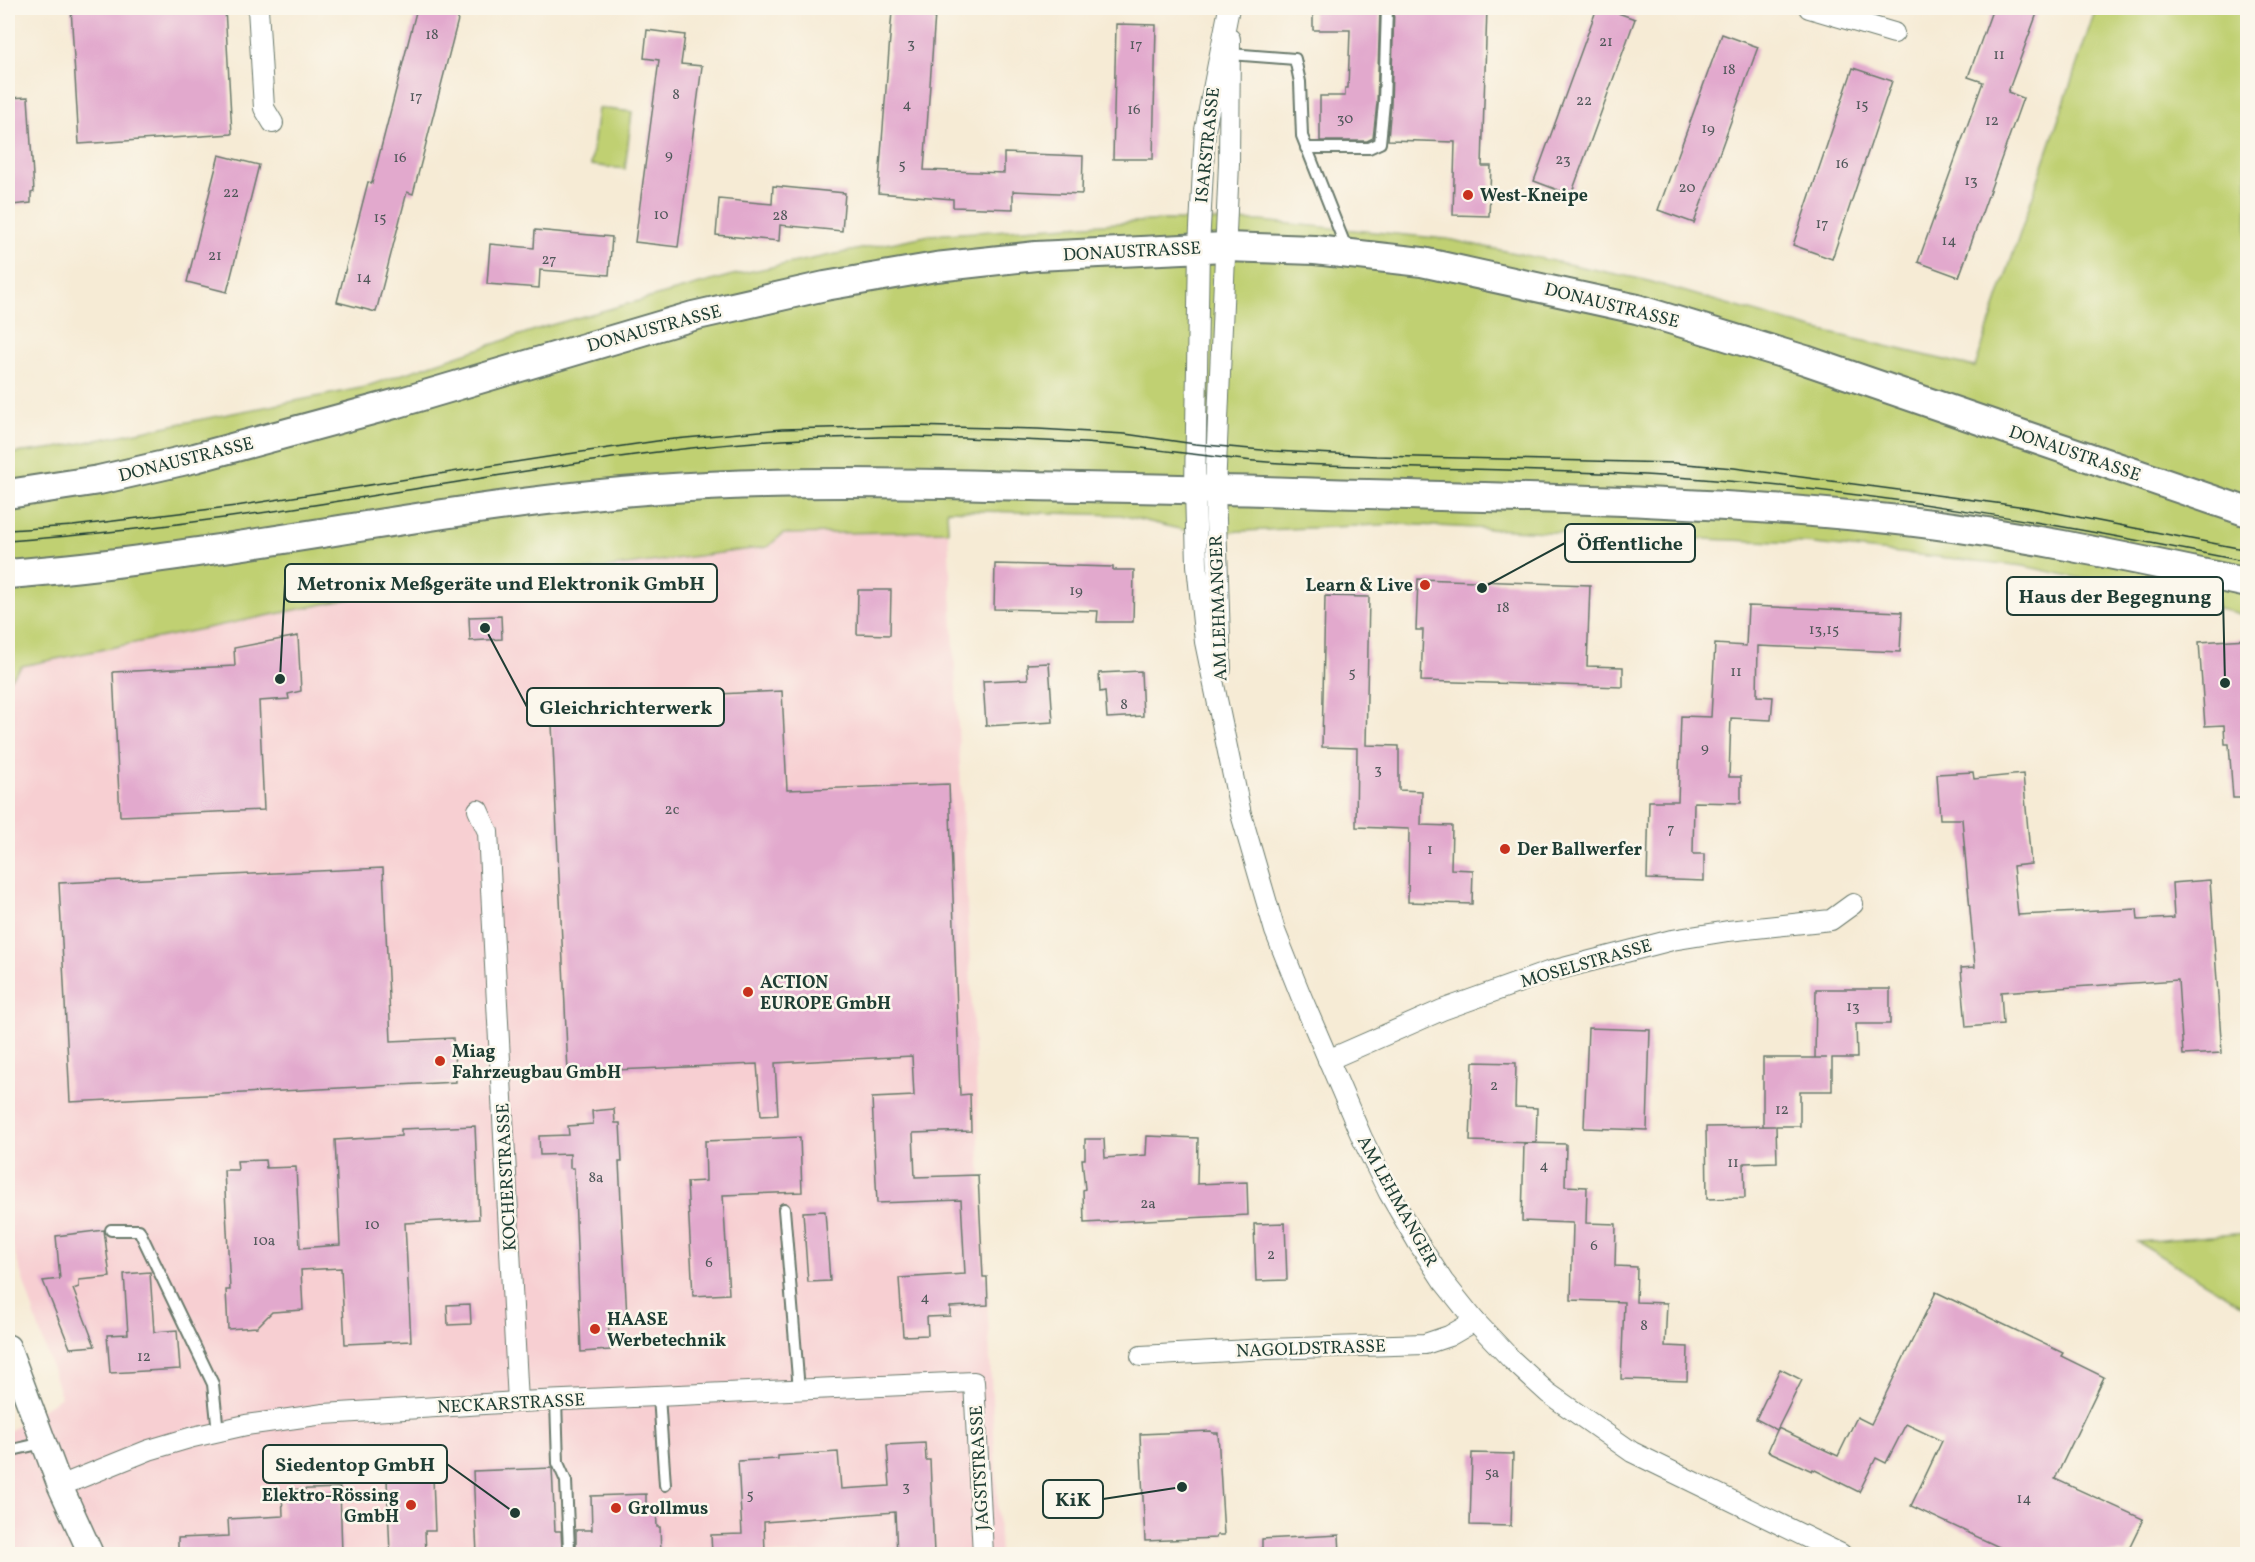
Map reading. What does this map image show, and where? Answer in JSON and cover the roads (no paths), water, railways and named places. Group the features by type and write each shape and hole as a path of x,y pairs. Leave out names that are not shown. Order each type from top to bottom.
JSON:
{"main road":[{"name":"DONAUSTRASSE","path":"8,494 99,480 195,458 398,403 693,316 825,286 984,261 1110,251 1212,247 1348,253 1422,262 1637,309 1805,360 2247,512"},
{"path":"8,574 156,559 503,506 655,489 803,483 1205,489 1737,506 1869,517 2051,543 2247,583"}],"street":[{"path":"258,8 264,108 273,123"},
{"name":"ISARSTRASSE","path":"1212,247 1230,54 1229,8"},
{"name":"ISARSTRASSE","path":"1212,247 1205,130 1229,8"},
{"path":"1809,8 1894,33"},
{"name":"AM LEHMANGER","path":"1212,247 1205,489 1197,565 1205,642 1240,814 1260,883 1280,942 1328,1060 1389,1193 1443,1281 1475,1321 1548,1393 1632,1452 1841,1554"},
{"name":"KOCHERSTRASSE","path":"478,810 488,832 518,1402"},
{"name":"MOSELSTRASSE","path":"1328,1060 1442,1010 1548,972 1672,940 1831,920 1853,904"},
{"name":"NAGOLDSTRASSE","path":"1141,1356 1425,1344 1449,1336 1475,1321"},
{"path":"8,1347 60,1486 91,1554"},
{"name":"NECKARSTRASSE","path":"60,1486 149,1450 256,1424 324,1414 518,1402 974,1382"},
{"name":"JAGSTSTRASSE","path":"974,1382 983,1554"}],"lane":[{"path":"1306,147 1369,148 1380,143 1384,103 1387,8"},
{"path":"1230,54 1295,59 1300,82 1302,136 1348,253"},
{"path":"784,1209 799,1390"},
{"path":"111,1230 139,1230 213,1384 218,1432"},
{"path":"659,1396 665,1485"},
{"path":"556,1401 558,1463 566,1481 570,1549"},
{"path":"8,1451 43,1443"}],"tram line":[{"path":"8,530 73,526 236,506 664,440 782,429 909,426 1125,434 1195,444 1273,451 1376,456 1674,463 1734,468 2026,507 2248,550"},
{"path":"8,541 204,521 591,461 687,449 806,439 918,437 1102,444 1280,463 1577,472 1748,483 1820,490 1963,510 2248,562"}],"place":[{"name":"West-Kneipe","path":"1468,195"},
{"name":"Learn & Live","path":"1425,585"},
{"name":"Öffentliche","path":"1482,588"},
{"name":"Gleichrichterwerk","path":"485,628"},
{"name":"Metronix Meßgeräte und Elektronik GmbH","path":"280,679"},
{"name":"Haus der Begegnung","path":"2225,683"},
{"name":"Der Ballwerfer","path":"1505,849"},
{"name":"ACTION EUROPE GmbH","path":"748,992"},
{"name":"Miag Fahrzeugbau GmbH","path":"440,1061"},
{"name":"HAASE Werbetechnik","path":"595,1329"},
{"name":"KiK","path":"1182,1487"},
{"name":"Elektro-Rössing GmbH","path":"411,1505"},
{"name":"Grollmus","path":"616,1508"},
{"name":"Siedentop GmbH","path":"515,1513"}]}
